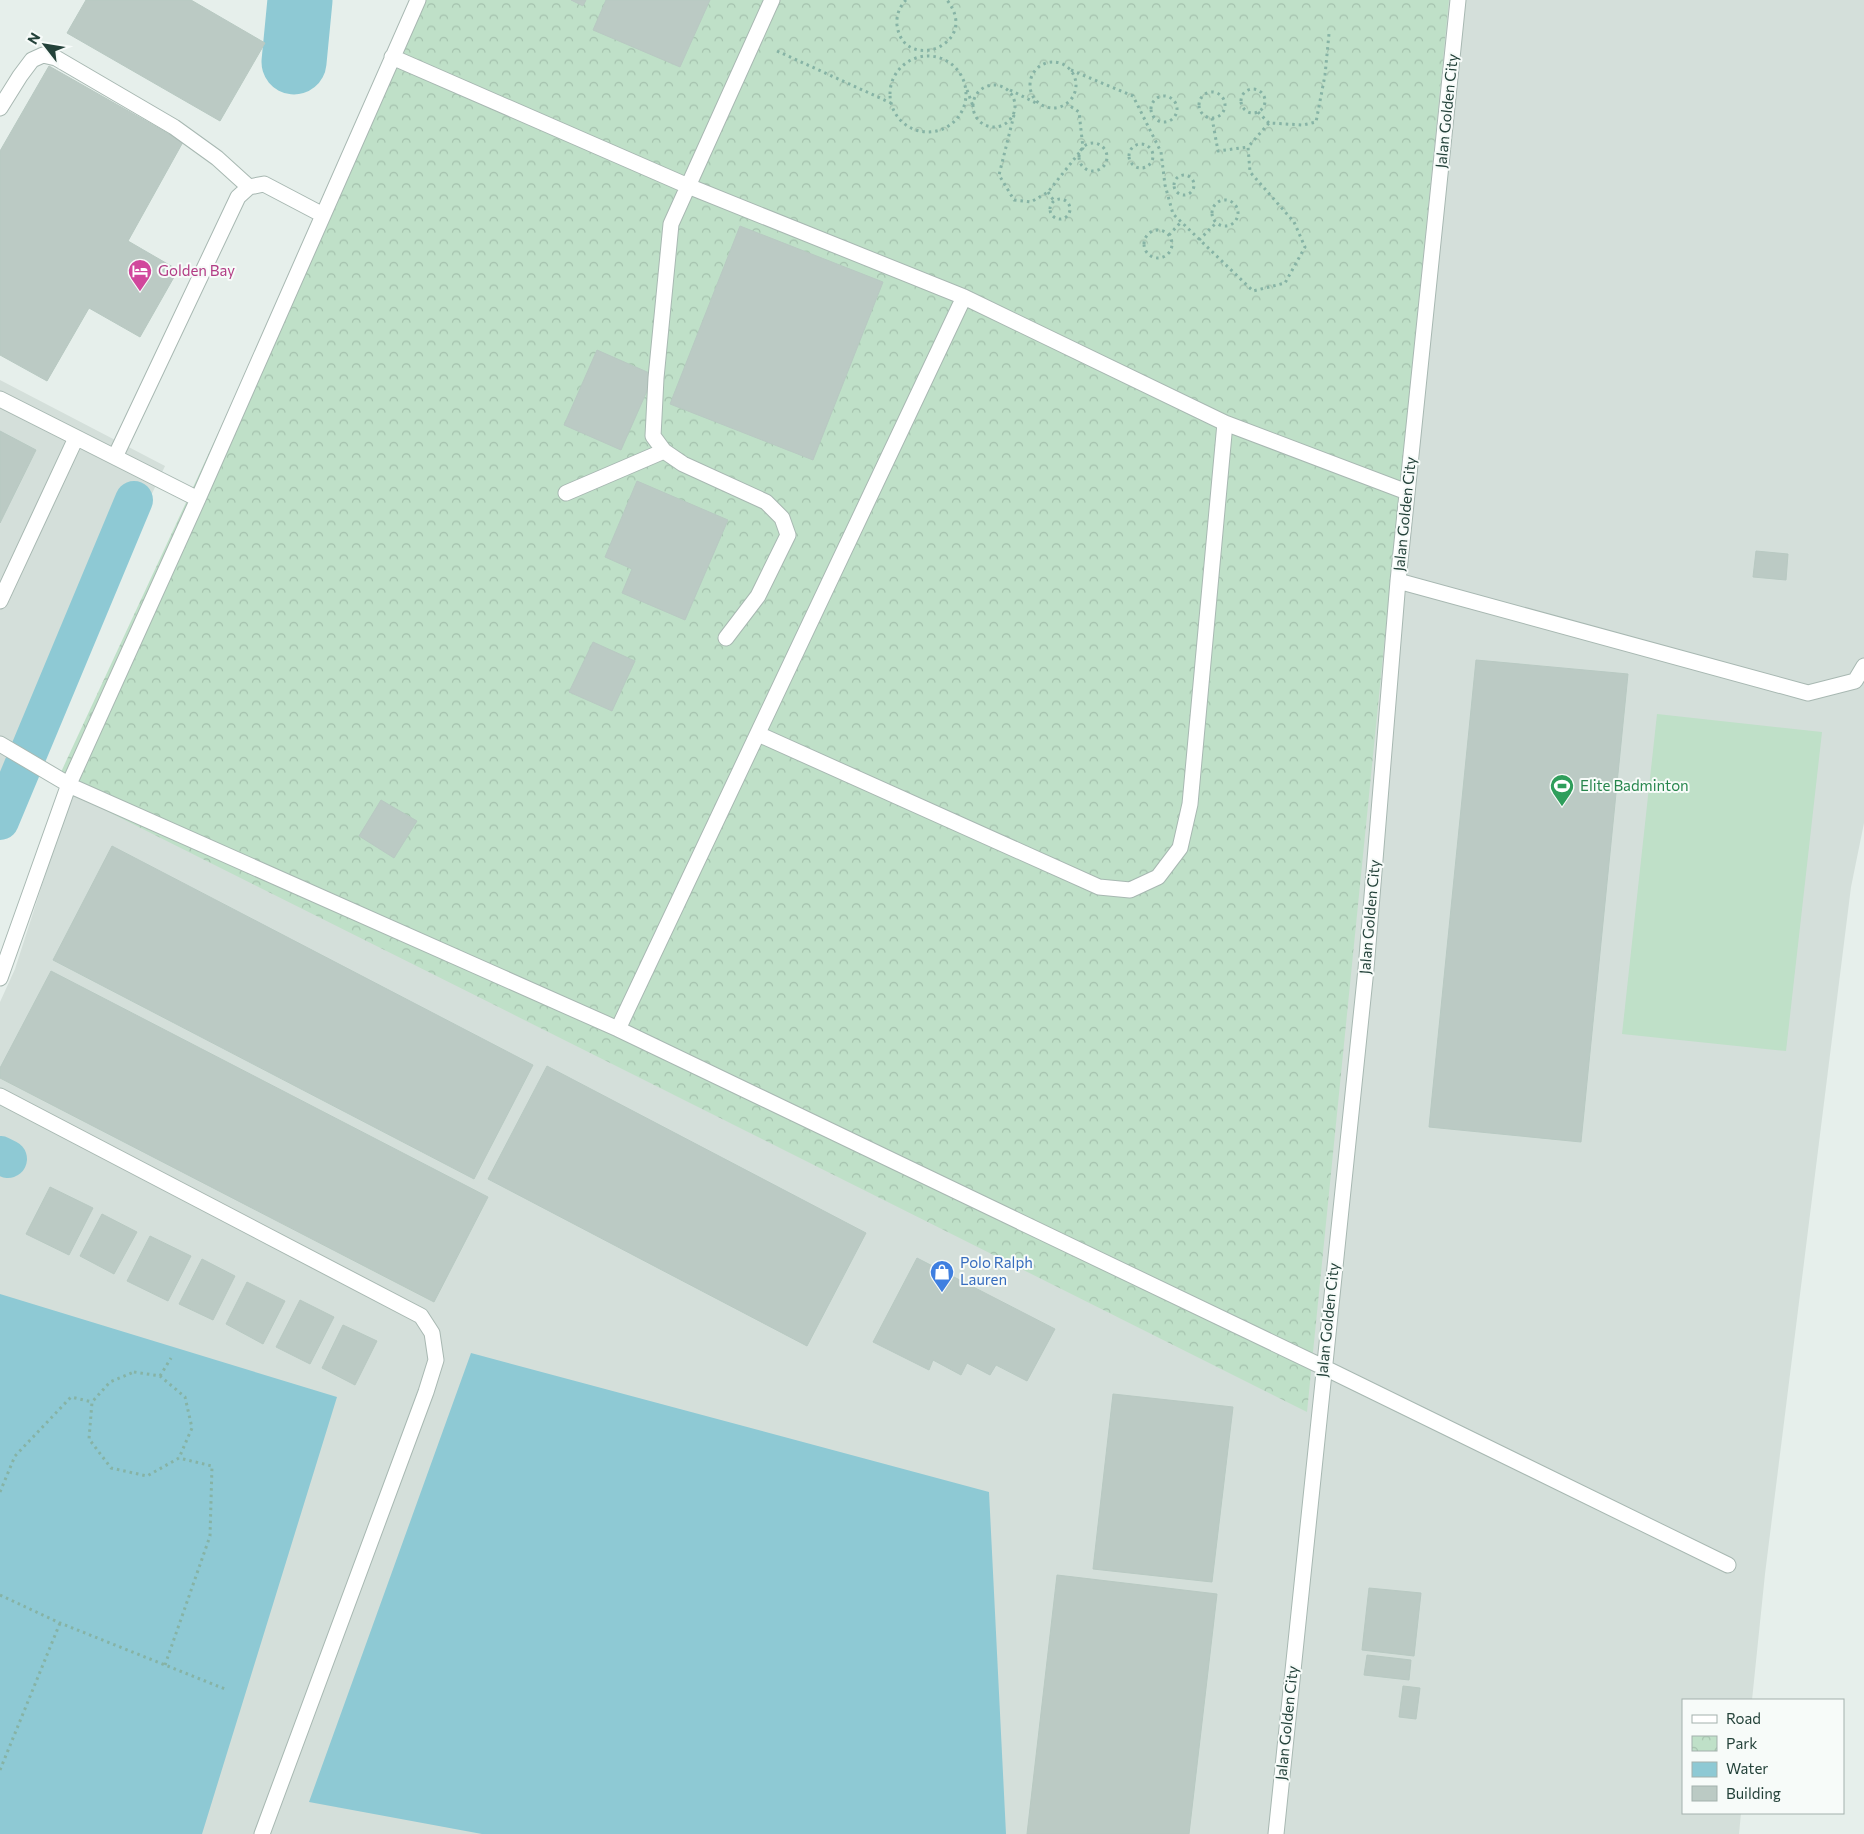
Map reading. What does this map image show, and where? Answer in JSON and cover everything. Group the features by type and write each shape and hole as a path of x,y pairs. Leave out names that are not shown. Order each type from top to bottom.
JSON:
{"street":[{"path":"0,978 69,784 198,499 418,0"},
{"path":"726,638 758,596 788,535 782,518 766,502 684,464 664,451 653,436 656,378 671,224 772,0"},
{"name":"Jalan Golden City","path":"1276,1834 1323,1367 1366,969 1398,581 1458,0"},
{"path":"0,108 32,60 43,55 56,58 174,127 217,158 249,187"},
{"path":"392,57 688,186 964,298 1225,423 1407,492"},
{"path":"115,457 238,197 249,187 264,184 323,215"},
{"path":"618,1029 964,298"},
{"path":"0,399 198,499"},
{"path":"758,734 1098,887 1130,890 1158,877 1180,848 1190,804 1225,423"},
{"path":"0,600 76,438"},
{"path":"566,493 664,451"},
{"path":"1398,581 1808,693 1855,681 1864,666"},
{"path":"0,744 69,784 618,1029 1323,1367 1728,1565"},
{"path":"0,1096 421,1316 432,1333 436,1360 426,1392 264,1834"}],"path":[{"path":"906,0 899,11 897,20 898,30 902,38 908,46 917,50 927,51 936,49"},
{"path":"947,0 953,8 956,18 956,28 952,37 945,45 911,60 900,68 893,78 890,90 891,104 896,115 904,124 915,130 927,132 939,130 959,116 964,105 966,93 963,81"},
{"path":"1258,112 1269,123 1304,125 1316,122 1329,34"},
{"path":"754,40 891,104"},
{"path":"911,60 923,56 936,56 958,70 973,106 974,114 978,120 990,128 1004,126 1014,115"},
{"path":"1041,105 1032,96 1029,88 1030,80 1038,67 1051,61 1059,62 1071,70 1133,96 1159,147 1166,189 1173,214 1253,291 1285,283 1304,248 1294,222 1250,172 1248,147"},
{"path":"973,106 978,93 983,88 989,86 1003,86 1051,108 1066,104 1072,98 1076,84 1075,76 1071,70"},
{"path":"1003,86 1008,90 1015,102 1014,115 1000,175 1014,200 1031,202 1048,192 1082,148 1091,143 1103,148 1107,156 1105,165 1097,171 1088,171 1079,161 1082,148 1079,112 1066,104"},
{"path":"1258,90 1264,95 1264,106 1258,112 1250,113 1243,109 1241,101 1247,91 1258,90"},
{"path":"1215,92 1222,96 1226,104 1225,110 1220,116 1212,118 1207,118 1200,112 1198,104 1202,96 1215,92"},
{"path":"1165,96 1176,102 1178,110 1171,121 1158,121 1152,115 1151,106 1156,98 1165,96"},
{"path":"1143,118 1152,115"},
{"path":"1212,118 1218,151 1248,147 1269,123"},
{"path":"1137,145 1147,146 1151,152 1152,159 1144,167 1136,167 1129,157 1131,149 1137,145"},
{"path":"1151,152 1159,147"},
{"path":"1166,189 1174,185 1179,177 1182,176 1189,176 1194,185 1192,191 1183,196 1176,191 1174,185"},
{"path":"1048,192 1054,201"},
{"path":"1060,199 1068,203 1070,209 1065,218 1055,218 1050,213 1050,206 1054,201 1060,199"},
{"path":"1224,200 1235,205 1238,214 1232,225 1224,227 1216,223 1212,216 1215,204 1224,200"},
{"path":"1169,235 1181,222"},
{"path":"1200,240 1216,223"},
{"path":"1156,229 1165,231 1169,235 1172,244 1169,252 1161,258 1152,257 1148,254 1144,242 1148,234 1156,229"},
{"path":"160,1376 171,1358"},
{"path":"134,1372 160,1376 185,1397 192,1428 179,1458 147,1476 111,1468 89,1439 92,1402 110,1382 134,1372"},
{"path":"0,1492 15,1456 71,1397 92,1402"},
{"path":"164,1665 210,1536 212,1466 179,1458"},
{"path":"0,1595 60,1623 225,1689"},
{"path":"0,1770 60,1623"}],"shaded area":[{"path":"444,0 1864,0 1864,823 1851,887 1765,1574 1752,1699 1682,1699 1682,1814 1741,1814 1739,1834 0,1834 0,1002 15,969 71,795"},
{"path":"0,380 165,466 0,817"}],"green space":[{"path":"419,0 1449,0 1307,1412 55,785"},
{"path":"1657,714 1822,732 1786,1051 1622,1034"}],"water":[{"path":"279,0 312,0 303,60 276,57"},
{"path":"0,1294 337,1397 202,1834 0,1834"},
{"path":"471,1353 989,1492 1006,1834 482,1834 309,1802"}],"building":[{"path":"86,0 191,0 265,43 220,121 67,33"},
{"path":"571,0 586,0 583,6"},
{"path":"606,0 710,0 680,67 593,30"},
{"path":"49,66 183,142 128,241 178,270 140,337 89,308 47,381 0,355 0,151"},
{"path":"740,226 883,282 813,460 670,404"},
{"path":"597,350 654,375 621,450 564,425"},
{"path":"0,431 36,450 0,523"},
{"path":"637,481 728,520 685,620 622,593 632,569 605,557"},
{"path":"1756,551 1788,554 1786,580 1753,577"},
{"path":"593,642 635,661 612,711 569,692"},
{"path":"1476,660 1628,674 1581,1142 1429,1127"},
{"path":"381,800 417,821 394,858 359,836"},
{"path":"112,846 533,1065 474,1179 53,960"},
{"path":"51,971 488,1197 434,1302 0,1078 0,1068"},
{"path":"547,1066 866,1233 807,1346 488,1179"},
{"path":"50,1187 93,1208 69,1255 26,1234"},
{"path":"102,1214 137,1232 114,1274 80,1256"},
{"path":"150,1236 191,1256 168,1301 127,1281"},
{"name":"Polo Ralph Lauren","path":"917,1258 1055,1329 1027,1381 996,1365 990,1375 967,1363 961,1375 933,1360 929,1370 873,1342"},
{"path":"202,1259 235,1276 213,1320 179,1304"},
{"path":"247,1282 285,1301 263,1344 226,1324"},
{"path":"300,1300 334,1317 310,1364 276,1347"},
{"path":"343,1325 377,1341 355,1385 322,1368"},
{"path":"1113,1394 1233,1407 1212,1582 1093,1569"},
{"path":"1057,1575 1217,1594 1189,1834 1027,1834"},
{"path":"1369,1588 1421,1593 1414,1656 1362,1650"},
{"path":"1367,1655 1411,1660 1409,1680 1364,1675"},
{"path":"1403,1686 1420,1688 1416,1719 1399,1717"}],"waterway":[{"path":"294,62 300,0"},
{"path":"0,821 134,500"},
{"path":"0,1155 8,1159"}],"place":[{"name":"Golden Bay","path":"140,292"},
{"name":"Elite Badminton","path":"1562,807"},
{"name":"Polo Ralph Lauren","path":"942,1293"}]}
